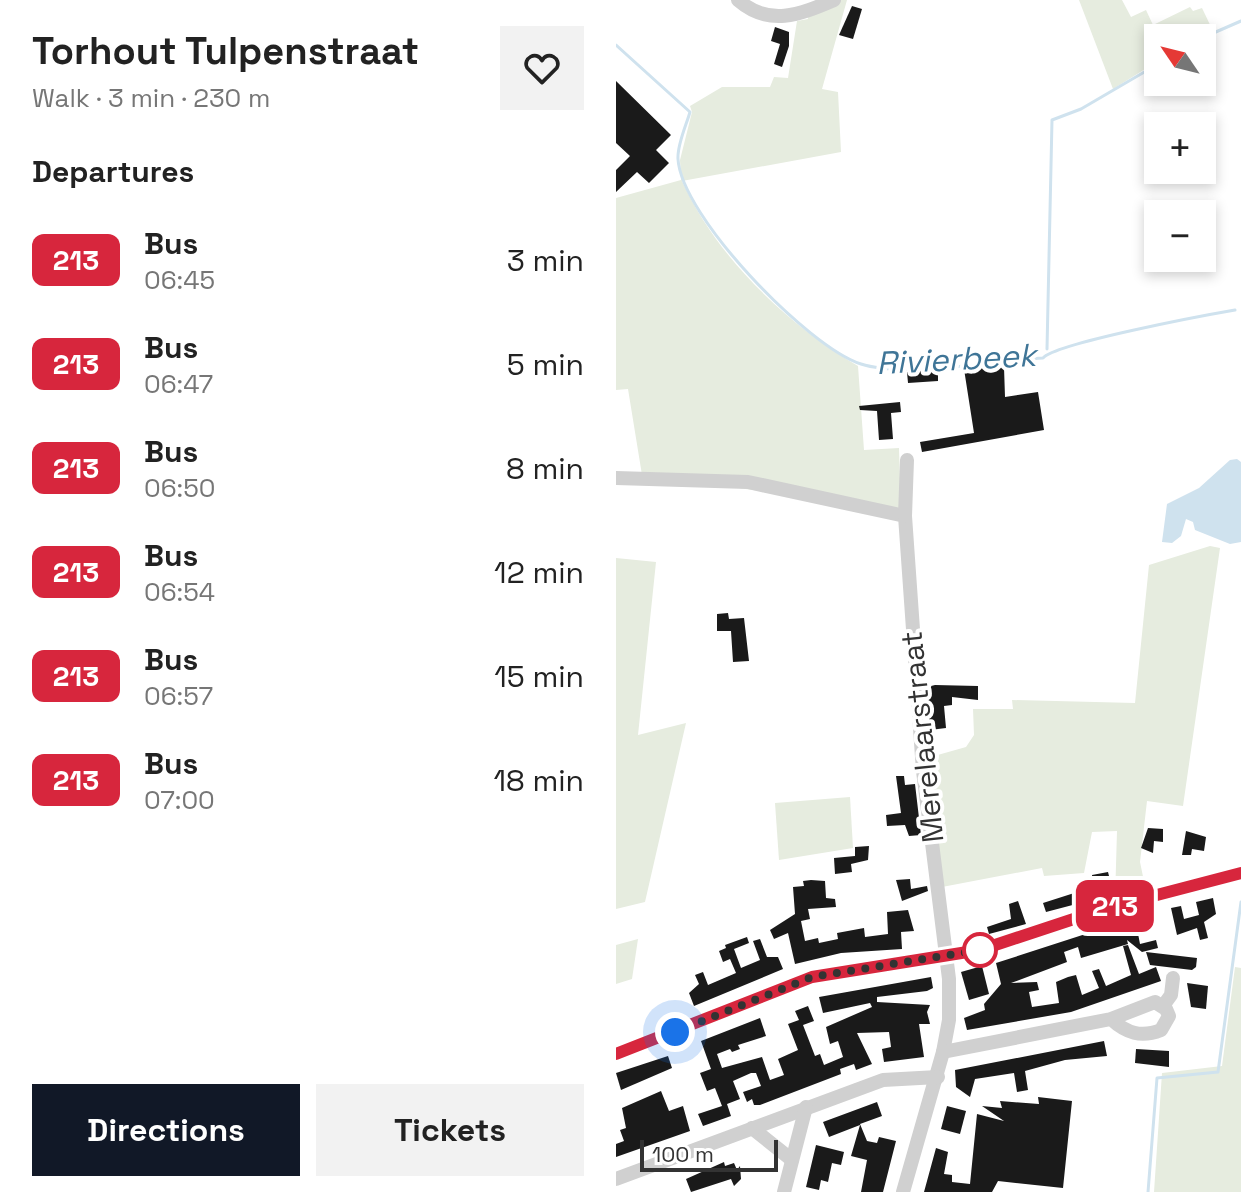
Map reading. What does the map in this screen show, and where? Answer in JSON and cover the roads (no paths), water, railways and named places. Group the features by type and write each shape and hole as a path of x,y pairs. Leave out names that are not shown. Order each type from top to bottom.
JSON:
{"street":[{"path":"738,0 757,15 775,19 834,0"},
{"name":"Merelaarstraat","path":"903,1192 938,1077 949,1020 946,957 922,755 905,516 907,460"},
{"path":"616,478 748,482 905,516"},
{"path":"616,1054 812,977 980,950 1107,908 1241,873"},
{"path":"1163,1006 1171,995 1173,978"},
{"path":"943,1052 1111,1019 1155,1002 1163,1006 1169,1016 1166,1024 1152,1034 1123,1031 1111,1019"},
{"path":"616,1179 883,1080 938,1077"},
{"path":"784,1192 806,1107"},
{"path":"752,1128 792,1160"}],"water":[{"path":"1230,460 1241,462 1241,542 1230,544 1195,530 1193,522 1186,519 1181,536 1172,543 1162,542 1167,504 1199,488"}],"waterway":[{"path":"1216,32 1241,21"},
{"name":"Rivierbeek","path":"616,45 690,112 678,159 685,183 700,213 723,244 781,307 810,333 838,353 861,364 879,368 925,369 1043,358 1074,345 1235,310"},
{"path":"1047,349 1052,120 1081,109 1144,72"},
{"name":"Rivierbeek","path":"1148,1192 1157,1078 1218,1072 1241,902"}]}
